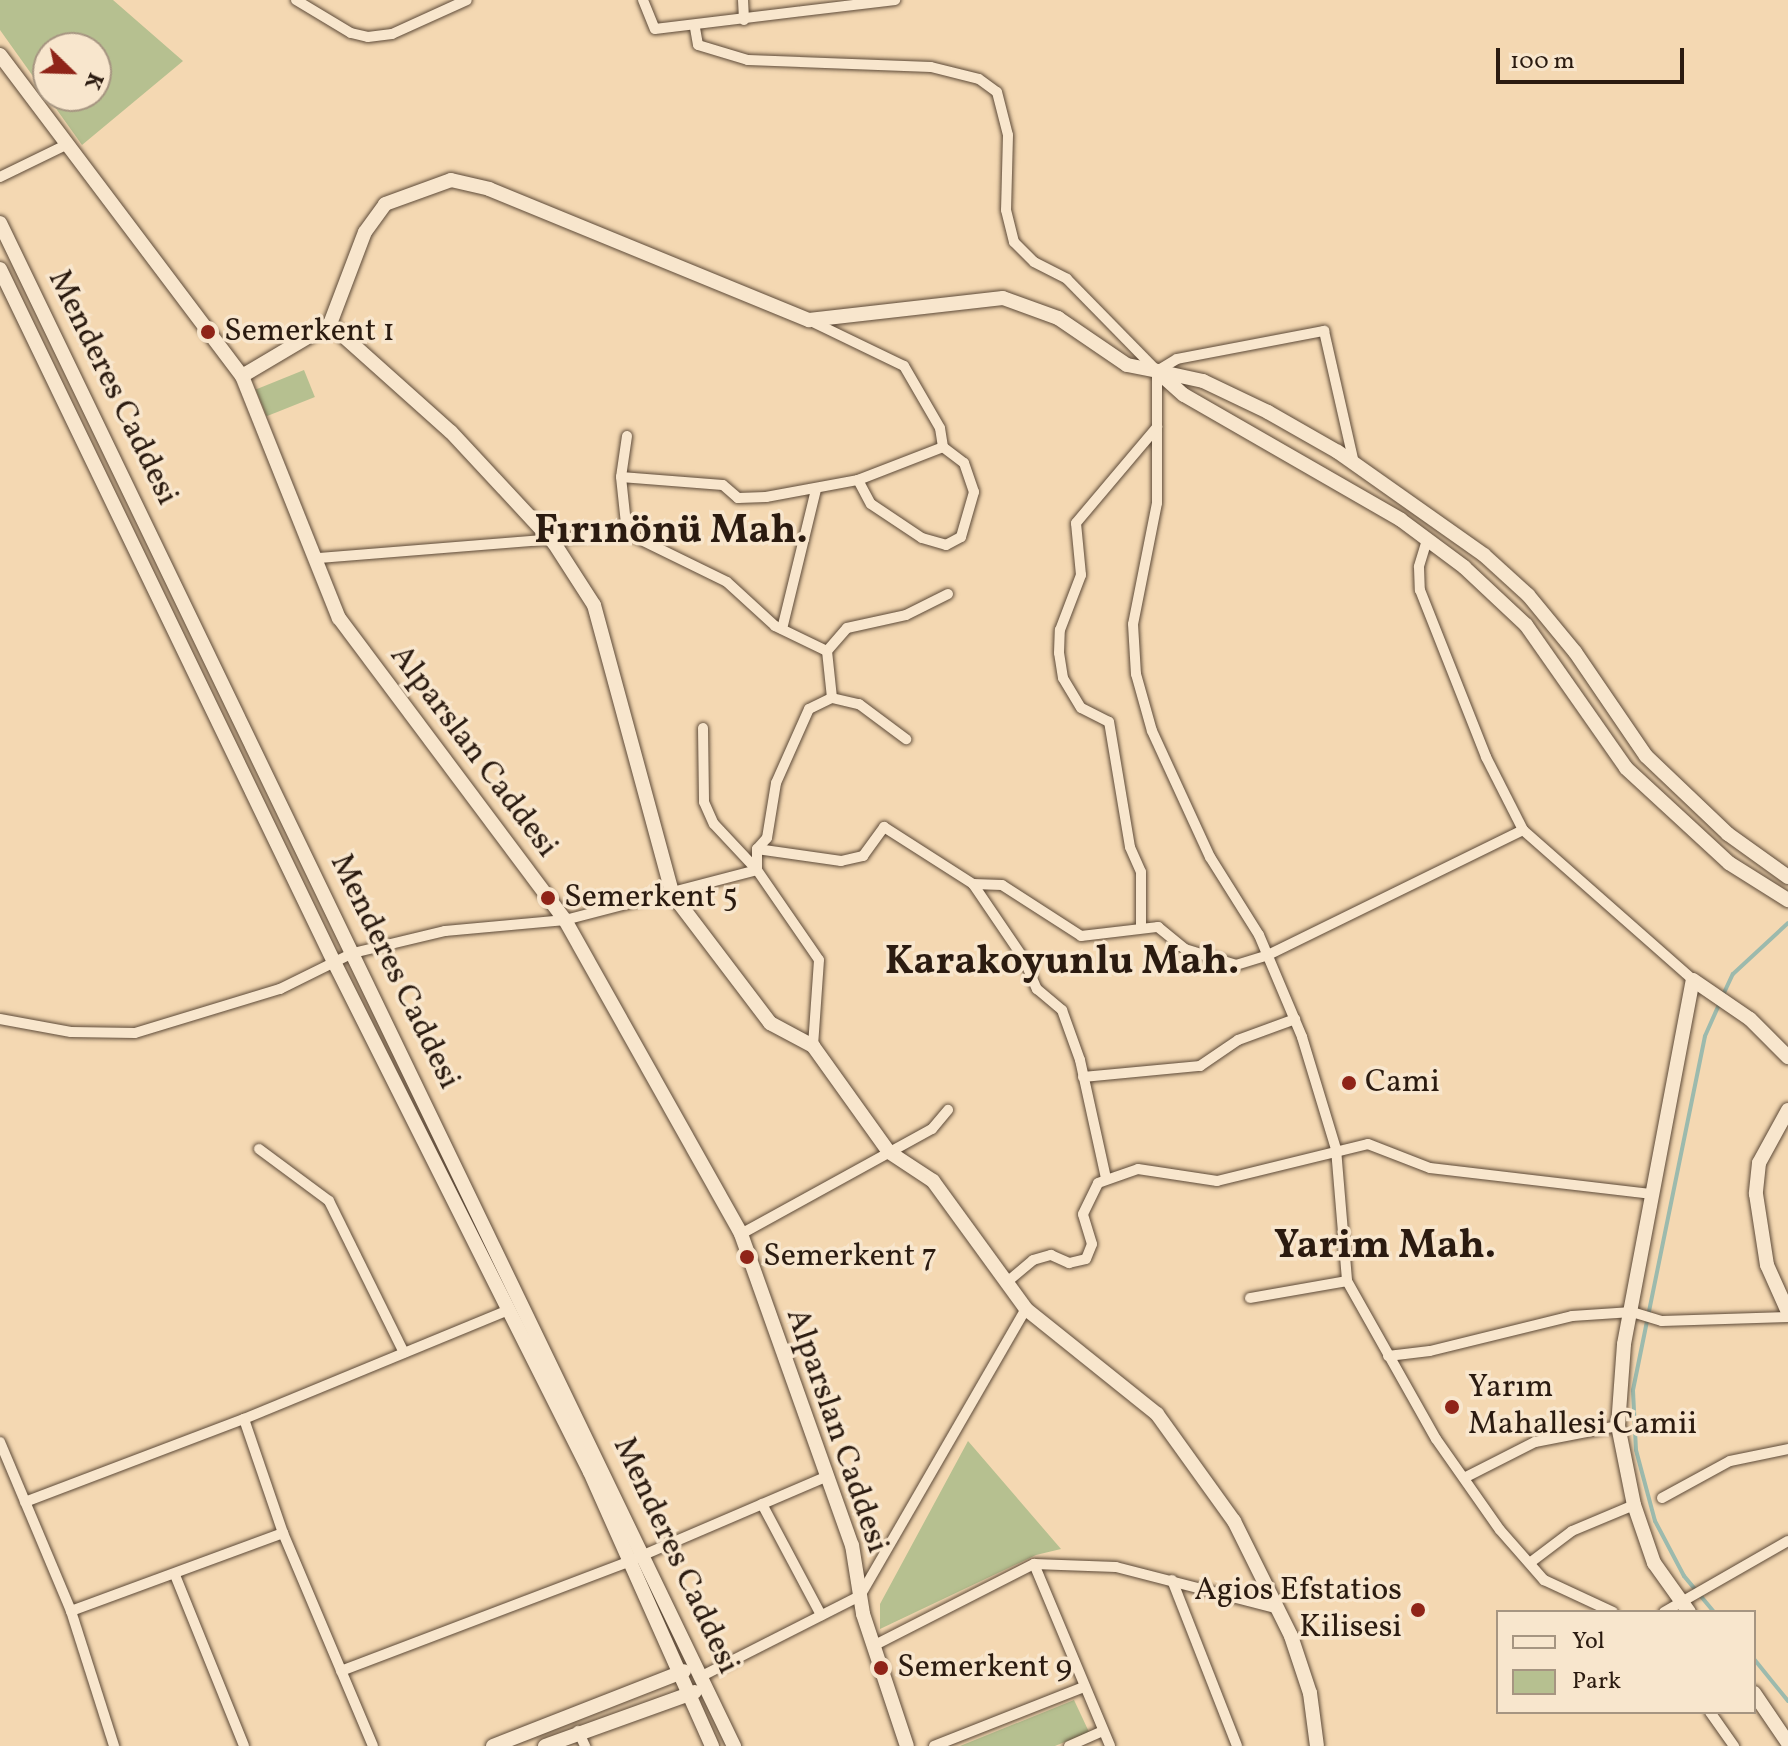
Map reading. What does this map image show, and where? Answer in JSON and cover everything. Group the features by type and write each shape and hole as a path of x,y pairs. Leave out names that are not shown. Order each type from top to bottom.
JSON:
{"main road":[{"name":"Alparslan Caddesi","path":"0,55 242,376 319,558 339,618 565,920 741,1234 782,1362 852,1545 860,1596 873,1646 907,1746"},
{"path":"242,376 330,324 365,232 385,204 451,180 489,189 809,320 1003,298 1058,318 1127,365 1203,381 1354,463 1484,555 1528,595 1575,652 1646,756 1728,834 1788,877"},
{"name":"Menderes Caddesi","path":"0,223 645,1554 734,1746"},
{"name":"Menderes Caddesi","path":"0,269 334,962 630,1560 676,1674 712,1746"},
{"path":"330,324 451,432 554,543 594,605 673,895 770,1023 813,1046 889,1152 933,1181 1026,1309 1157,1414 1234,1521 1276,1608 1310,1693 1317,1746"},
{"path":"1157,371 1184,395 1427,540 1526,625 1626,768 1729,863 1788,900"},
{"path":"1686,1605 1654,1563 1634,1505 1618,1426 1632,1312 1693,980 1731,1006 1788,1057"},
{"path":"1788,1110 1759,1163 1756,1194 1767,1265 1788,1315"},
{"path":"493,1746 676,1674 700,1677"},
{"path":"545,1746 578,1731 686,1695 700,1677"},
{"path":"1756,1696 1788,1743"}],"street":[{"path":"296,0 351,33 368,37 392,34 467,0"},
{"path":"643,0 655,29 695,28 895,0"},
{"path":"743,0 744,20"},
{"path":"695,28 698,45 748,60 931,67 979,79 997,92 1008,135 1006,210 1014,242 1034,262 1067,279 1157,371 1157,503 1133,624 1136,674 1152,731 1197,829 1268,955 1295,1019 1336,1149 1347,1281 1388,1356 1464,1478 1544,1580 1609,1610"},
{"path":"0,177 68,144"},
{"path":"809,320 904,366 940,428 943,447 964,463 974,492 961,537 946,545 922,538 871,504 858,480"},
{"path":"1157,371 1177,359 1324,331 1354,463"},
{"path":"1141,928 1141,872 1130,847 1109,722 1092,718 1081,708 1063,678 1059,653 1060,630 1081,575 1076,523 1157,427"},
{"path":"627,436 621,477 627,533"},
{"path":"621,477 723,485 738,498 816,489 858,480 943,447"},
{"path":"782,629 816,489"},
{"path":"319,558 554,543 627,533 727,582 782,629 827,651"},
{"path":"1427,540 1419,567 1420,590 1486,757 1523,830 1693,980"},
{"path":"832,698 827,651 847,628 906,615 948,594"},
{"path":"757,870 757,849 767,838 776,783 809,709 832,698 859,704 906,739"},
{"path":"703,728 704,802 714,824 757,870 819,960 813,1046"},
{"path":"757,849 841,861 863,856 884,827 973,884 1024,959 1037,989 1062,1010 1083,1077 1106,1178"},
{"path":"973,884 1002,885 1081,936 1158,927 1185,949 1236,965 1268,955 1523,830"},
{"path":"0,1019 71,1032 135,1033 280,989 353,953 445,931 565,920 673,895 757,870"},
{"path":"1083,1077 1200,1066 1238,1040 1295,1019"},
{"path":"741,1234 932,1129 948,1110"},
{"path":"1007,1282 1051,1255 1069,1263 1086,1259 1092,1244 1083,1214 1106,1178 1138,1169 1217,1181 1336,1149 1368,1144 1430,1168 1652,1194"},
{"path":"259,1149 329,1201 404,1353"},
{"path":"1250,1298 1347,1281"},
{"path":"700,1677 860,1596 1026,1309"},
{"path":"25,1502 244,1419 508,1310"},
{"path":"1388,1356 1430,1351 1572,1316 1632,1312 1662,1321 1788,1315"},
{"path":"244,1419 283,1533 373,1746"},
{"path":"1464,1478 1553,1436 1618,1426"},
{"path":"0,1442 71,1611 114,1746"},
{"path":"1662,1498 1730,1461 1788,1449"},
{"path":"341,1671 645,1554 828,1476"},
{"path":"762,1504 821,1615"},
{"path":"1531,1562 1572,1531 1634,1505"},
{"path":"71,1611 283,1533"},
{"path":"1686,1605 1700,1593 1788,1541"},
{"path":"873,1646 1034,1564 1116,1567 1276,1608"},
{"path":"1034,1564 1110,1746"},
{"path":"175,1575 244,1746"},
{"path":"1172,1580 1237,1746"},
{"path":"934,1746 1084,1687"},
{"path":"1711,1714 1734,1746"},
{"path":"578,1731 585,1746"},
{"path":"1069,1746 1103,1731"}],"green space":[{"path":"0,0 113,0 183,61 82,145 58,112 112,112 112,32 32,32 32,75 0,30"},
{"path":"304,370 315,397 267,416 256,389"},
{"path":"968,1441 1061,1549 1036,1555 880,1629 880,1604"},
{"path":"1074,1700 1089,1732 1055,1746 960,1746"}],"waterway":[{"path":"1723,995 1733,974 1788,923"},
{"path":"1712,1610 1684,1576 1655,1521 1636,1450 1633,1390 1705,1036 1720,1003"},
{"path":"1756,1661 1788,1701"}],"place":[{"name":"Semerkent 1","path":"208,332"},
{"name":"Semerkent 5","path":"548,898"},
{"name":"Cami","path":"1349,1083"},
{"name":"Semerkent 7","path":"747,1257"},
{"name":"Yarım Mahallesi Camii","path":"1452,1407"},
{"name":"Agios Efstatios Kilisesi","path":"1418,1610"},
{"name":"Semerkent 9","path":"881,1668"}],"district":[{"name":"Fırınönü Mah.","path":"671,532"},
{"name":"Karakoyunlu Mah.","path":"1062,963"},
{"name":"Yarim Mah.","path":"1385,1247"}]}
